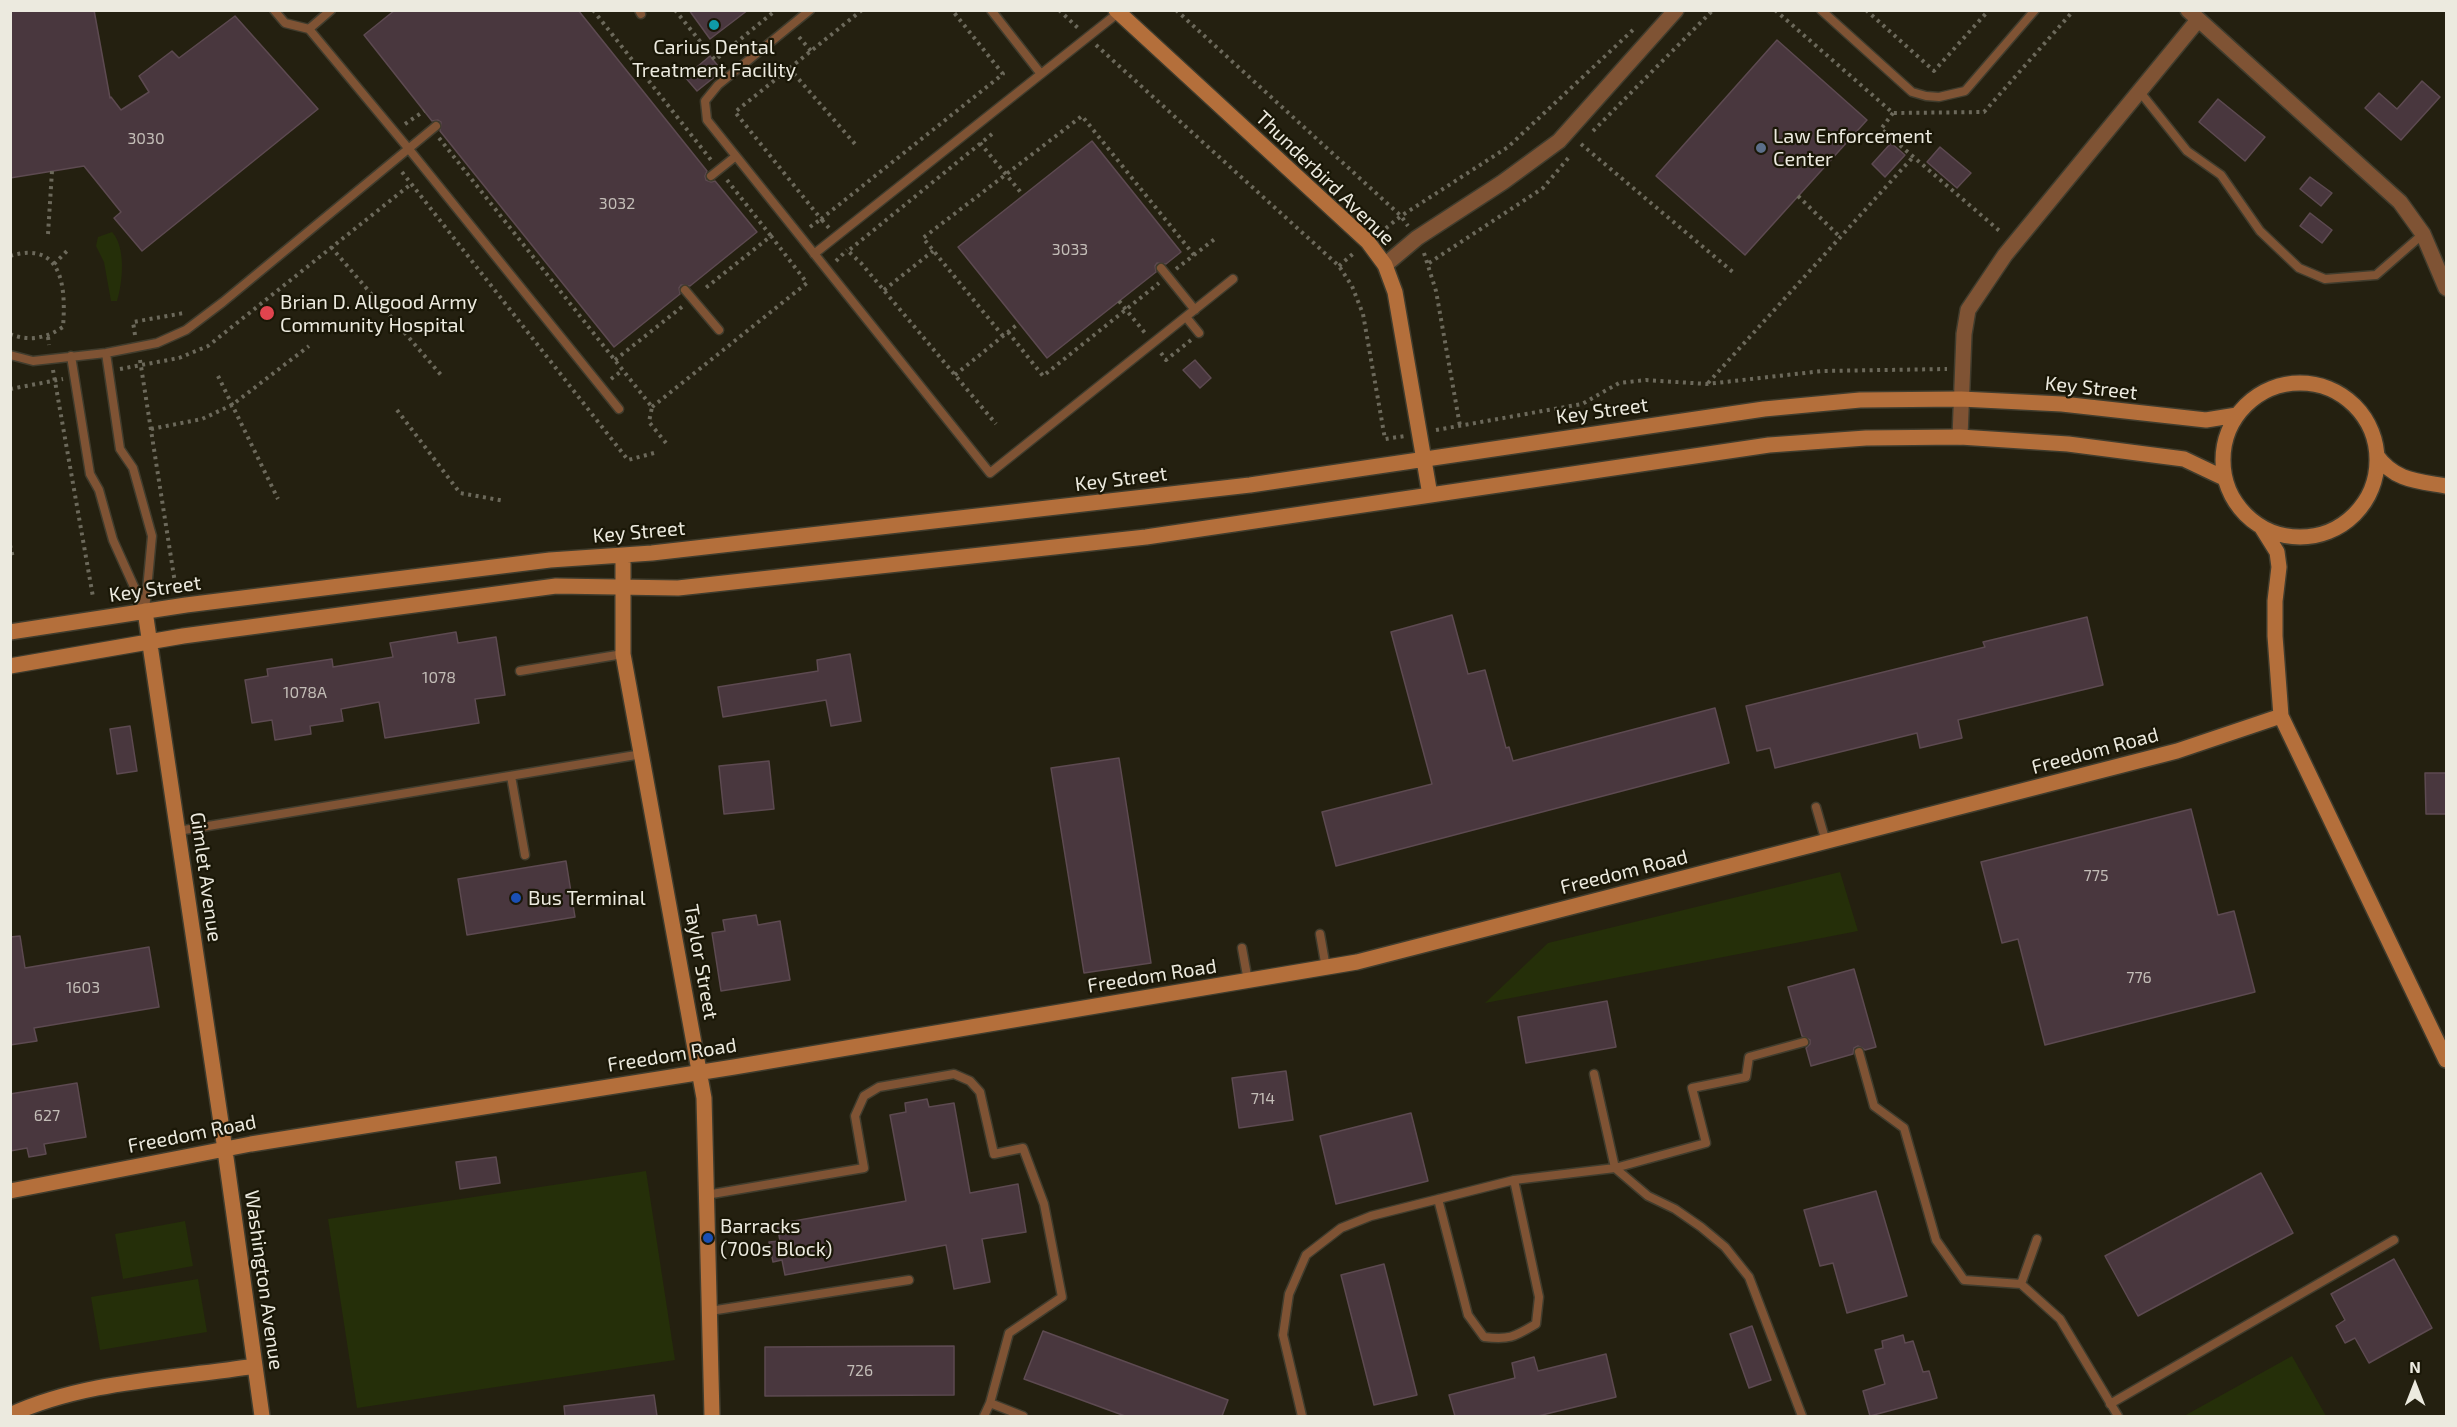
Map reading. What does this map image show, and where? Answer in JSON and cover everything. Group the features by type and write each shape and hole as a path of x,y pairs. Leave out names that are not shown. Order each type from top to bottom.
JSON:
{"street":[{"path":"1385,265 1417,238 1503,182 1558,141 1676,10"},
{"name":"Thunderbird Avenue","path":"1117,12 1368,242 1385,265 1395,292 1430,495"},
{"path":"1960,437 1964,334 1968,310 2014,244 2140,92 2193,15 2400,202 2423,234 2446,288"},
{"path":"2262,528 2280,535 2307,537 2326,533 2345,523 2361,508 2372,489 2377,456 2372,431 2362,413 2342,395 2323,386 2295,383 2275,387 2257,396 2236,415 2223,445 2224,478 2238,507 2262,528 2277,552 2279,567 2275,601 2275,636 2281,716 2446,1060"},
{"name":"Key Street","path":"10,632 145,611 527,563 623,555 1140,499 1274,482 1764,409 1860,400 1961,399 2062,404 2206,420 2236,415"},
{"path":"10,666 149,642 556,586 678,588 1134,538 1769,445 1866,438 1960,437 2068,444 2184,459 2224,478"},
{"path":"2377,456 2393,473 2403,478"},
{"path":"2372,489 2391,479 2403,478 2446,486"},
{"path":"2279,567 2293,546 2307,537"},
{"name":"Taylor Street","path":"623,555 623,654 704,1098 712,1416"},
{"name":"Gimlet Avenue","path":"145,611 225,1149"},
{"name":"Freedom Road","path":"10,1191 225,1149 1326,968 2177,751 2281,716"},
{"name":"Washington Avenue","path":"225,1149 262,1416"},
{"path":"10,1415 33,1404 71,1392 255,1366"}],"lane":[{"path":"274,10 285,23 309,29 619,409"},
{"path":"309,29 331,10"},
{"path":"810,10 718,85 705,101 707,120 990,473 1233,279"},
{"path":"991,10 1041,74"},
{"path":"1821,10 1912,92 1940,97 1965,91 2035,10"},
{"path":"814,254 1117,12"},
{"path":"2140,92 2187,151 2221,174 2259,231 2299,268 2325,279 2376,275 2423,234"},
{"path":"10,355 33,361 106,353 157,343 186,330 434,127"},
{"path":"715,173 736,156"},
{"path":"1161,268 1195,310"},
{"path":"685,290 719,330"},
{"path":"1186,316 1200,333"},
{"path":"106,353 120,449 133,468 152,536 145,611"},
{"path":"71,356 90,474 99,490 113,540 145,611"},
{"path":"520,671 623,654"},
{"path":"178,831 642,754"},
{"path":"511,776 525,855"},
{"path":"1816,807 1826,842"},
{"path":"1320,934 1326,968"},
{"path":"1242,948 1248,981"},
{"path":"1302,1416 1283,1335 1289,1294 1306,1255 1341,1228 1371,1216 1514,1180 1615,1168 1706,1143 1692,1088 1746,1077 1749,1057 1804,1042"},
{"path":"1858,1052 1874,1106 1904,1128 1936,1240 1941,1248 1964,1280 2021,1284 2060,1319 2118,1416"},
{"path":"706,1195 864,1168 855,1116 864,1096 879,1087 954,1074 970,1081 980,1092 994,1154 1023,1148 1044,1204 1062,1297 1009,1333 990,1404 984,1416"},
{"path":"1594,1074 1615,1168 1648,1196 1675,1209 1701,1227 1725,1247 1749,1277 1802,1416"},
{"path":"1438,1199 1468,1315 1484,1337 1504,1339 1517,1335 1536,1324 1539,1297 1514,1180"},
{"path":"2021,1284 2037,1239"},
{"path":"2110,1404 2394,1240"},
{"path":"710,1311 909,1280"},
{"path":"990,1404 1023,1416"}],"path":[{"path":"593,10 715,173 771,236"},
{"path":"675,10 715,60 776,10"},
{"path":"862,10 735,112 821,219 1003,74 952,10"},
{"path":"1059,10 1339,266 1352,286 1363,314 1385,439 1582,404 1619,383 1646,380 1707,384 1822,371 1963,369"},
{"path":"1176,10 1401,216 1508,147 1636,27"},
{"path":"1577,148 1713,10"},
{"path":"1775,10 1893,113 1984,112 2074,10"},
{"path":"1866,10 1934,71 1989,10"},
{"path":"1089,54 1098,47"},
{"path":"789,68 855,144"},
{"path":"1893,113 1881,129 2014,244"},
{"path":"1003,336 923,238 1082,116 1194,255"},
{"path":"434,127 652,407 648,422 666,443"},
{"path":"993,133 848,251 884,290 996,424"},
{"path":"980,143 1023,195"},
{"path":"1581,144 1734,273"},
{"path":"1460,426 1429,263 1543,188 1572,153"},
{"path":"1707,384 1913,157"},
{"path":"393,161 628,460 654,453"},
{"path":"48,234 52,171"},
{"path":"1798,196 1840,237"},
{"path":"1008,332 1043,376 1216,238"},
{"path":"331,247 441,375"},
{"path":"54,264 68,250"},
{"path":"10,256 26,251 40,252 54,264 59,274 65,307 63,327 48,337 22,339 10,334"},
{"path":"884,290 933,251"},
{"path":"1119,301 1166,360 1200,333"},
{"path":"176,583 133,321 182,315 192,307"},
{"path":"956,375 1019,323"},
{"path":"48,337 93,597"},
{"path":"151,429 202,419 232,405 309,346"},
{"path":"218,376 278,499"},
{"path":"397,410 459,494 505,501"},
{"path":"10,545 13,558"}],"green space":[{"path":"112,232 120,246 122,265 117,301 111,301 104,262 96,246 98,237"},
{"path":"1840,872 1858,931 1485,1003 1548,943"},
{"path":"646,1171 675,1360 357,1408 328,1219"},
{"path":"185,1221 193,1266 123,1279 115,1234"},
{"path":"198,1279 207,1332 100,1350 91,1297"},
{"path":"2292,1356 2326,1416 2184,1416"}],"building":[{"path":"10,10 94,10 110,98 121,110 149,92 139,76 172,51 179,58 235,16 318,109 142,251 114,218 121,212 84,166 10,178"},
{"path":"395,10 578,10 707,171 706,180 715,181 757,232 690,286 681,285 680,294 614,347 440,131 441,122 432,121 364,35"},
{"name":"Carius Dental Treatment Facility","path":"689,10 748,10 710,39"},
{"name":"Law Enforcement Center","path":"1777,40 1867,120 1745,255 1656,176"},
{"path":"710,56 722,71 697,91 685,77"},
{"path":"2422,81 2440,97 2401,140 2365,108 2379,93 2397,109"},
{"path":"2218,99 2265,137 2245,161 2199,122"},
{"path":"1092,141 1181,252 1166,264 1157,263 1156,272 1047,358 958,247"},
{"path":"1891,143 1905,155 1885,177 1872,164"},
{"path":"1940,147 1971,173 1957,188 1927,162"},
{"path":"2310,177 2332,193 2321,206 2300,189"},
{"path":"2310,213 2332,230 2322,243 2300,226"},
{"path":"1195,360 1211,378 1200,388 1183,370"},
{"path":"1452,615 1468,674 1485,670 1506,748 1509,747 1513,761 1715,708 1729,763 1336,866 1322,812 1432,784 1391,632"},
{"path":"2087,617 2103,685 1958,720 1962,738 1920,748 1917,733 1775,768 1770,748 1757,751 1746,706 1985,647 1983,642"},
{"path":"456,632 458,643 496,637 505,695 475,699 479,723 385,738 379,702 341,709 343,721 310,726 311,734 275,740 272,720 252,723 245,680 268,676 267,669 332,659 333,667 393,657 390,643"},
{"path":"850,654 861,721 831,726 826,700 723,717 718,687 818,671 817,660"},
{"path":"130,726 137,771 117,774 110,729"},
{"path":"1119,758 1151,963 1084,973 1051,768"},
{"path":"769,761 774,809 724,814 719,766"},
{"path":"2425,773 2446,773 2446,814 2426,814"},
{"path":"2191,809 2218,915 2234,911 2255,992 2045,1045 2018,939 2002,943 1981,862"},
{"name":"Bus Terminal","path":"566,861 575,917 467,935 458,879"},
{"path":"756,915 758,925 780,921 790,980 721,991 712,933 725,931 723,920"},
{"path":"20,936 25,968 149,947 159,1007 34,1028 37,1041 10,1045 10,937"},
{"path":"1854,969 1876,1047 1865,1050 1858,1046 1854,1048 1853,1054 1811,1066 1806,1048 1810,1040 1802,1036 1788,987"},
{"path":"1607,1001 1616,1047 1526,1063 1518,1017"},
{"path":"1286,1071 1293,1120 1239,1128 1232,1078"},
{"path":"77,1083 86,1137 44,1144 46,1154 29,1157 27,1148 10,1151 10,1094"},
{"path":"927,1099 929,1107 954,1103 970,1193 1018,1184 1026,1232 982,1239 990,1282 954,1289 946,1245 785,1275 782,1260 773,1262 769,1242 780,1241 777,1224 906,1201 890,1115 906,1112 905,1103"},
{"path":"1411,1113 1428,1181 1336,1204 1320,1136"},
{"path":"496,1157 500,1183 460,1189 456,1162"},
{"path":"2261,1173 2293,1233 2138,1316 2105,1256"},
{"path":"1876,1191 1907,1296 1847,1313 1833,1263 1820,1266 1804,1210"},
{"path":"2394,1259 2432,1328 2369,1363 2355,1338 2345,1343 2336,1326 2345,1320 2331,1294"},
{"path":"1384,1264 1417,1395 1374,1405 1341,1275"},
{"path":"1752,1326 1771,1380 1749,1388 1730,1334"},
{"path":"1043,1331 1228,1400 1222,1416 1125,1416 1024,1379"},
{"path":"1903,1335 1905,1343 1913,1341 1923,1372 1929,1371 1937,1398 1870,1416 1863,1391 1885,1384 1875,1350 1883,1348 1882,1341"},
{"path":"954,1346 954,1395 765,1396 765,1347"},
{"path":"1606,1354 1616,1397 1538,1416 1455,1416 1449,1395 1515,1378 1512,1363 1534,1357 1538,1371"},
{"path":"654,1395 657,1416 565,1416 564,1406"}],"place":[{"name":"Carius Dental Treatment Facility","path":"714,25"},
{"name":"Law Enforcement Center","path":"1761,148"},
{"name":"Brian D. Allgood Army Community Hospital","path":"267,313"},
{"name":"Bus Terminal","path":"516,898"},
{"name":"Barracks (700s Block)","path":"708,1238"}]}
